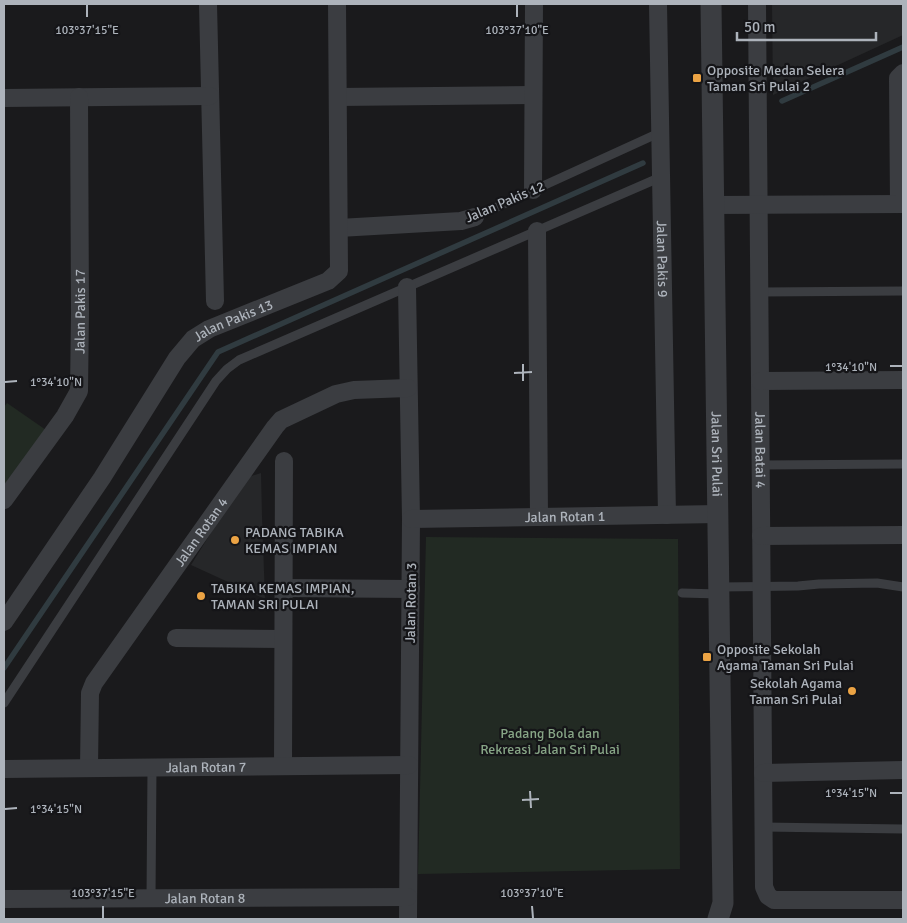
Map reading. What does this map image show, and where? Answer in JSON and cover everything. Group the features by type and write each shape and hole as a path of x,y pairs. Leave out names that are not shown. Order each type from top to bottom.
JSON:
{"street":[{"path":"208,4 215,301"},
{"name":"Jalan Pakis 13","path":"4,622 102,478 177,358 193,339 209,329 328,281 340,270 337,4"},
{"path":"533,190 534,4"},
{"name":"Jalan Pakis 9","path":"658,4 667,515"},
{"name":"Jalan Sri Pulai","path":"711,4 724,914"},
{"name":"Jalan Batai 4","path":"757,4 764,887 768,896 774,900 903,900"},
{"path":"713,205 901,204 901,76"},
{"path":"338,97 534,95"},
{"path":"4,98 210,96"},
{"name":"Jalan Pakis 17","path":"4,500 65,416 79,391 79,97"},
{"name":"Jalan Pakis 12","path":"339,228 462,221 475,218"},
{"path":"537,231 539,517"},
{"name":"Jalan Rotan 3","path":"407,288 411,519 408,919"},
{"path":"760,381 903,380"},
{"name":"Jalan Rotan 4","path":"89,768 90,693 94,683 275,427 281,420 336,394 354,390 408,388"},
{"path":"283,766 284,460"},
{"name":"Jalan Rotan 1","path":"411,519 718,514"},
{"path":"761,536 903,535"},
{"path":"284,588 411,589"},
{"path":"176,638 283,638"},
{"name":"Jalan Rotan 7","path":"4,769 409,765"},
{"path":"763,773 903,770"},
{"name":"Jalan Rotan 8","path":"4,899 408,897"}],"lane":[{"name":"Jalan Pakis 12","path":"475,218 661,132"},
{"path":"4,703 216,381 227,369 239,360 661,177"},
{"path":"759,292 903,291"},
{"path":"760,465 903,464"},
{"path":"682,594 762,586 819,584 877,583 903,587"},
{"path":"151,898 152,768"},
{"path":"763,828 903,828"}],"shaded area":[{"path":"772,4 903,4 903,35 773,95"},
{"name":"PADANG TABIKA KEMAS IMPIAN","path":"261,473 265,599 191,565 248,477"}],"green space":[{"path":"7,403 46,430 4,490 4,407"},
{"name":"Padang Bola dan Rekreasi Jalan Sri Pulai","path":"426,537 678,539 680,869 418,874"}],"waterway":[{"path":"782,101 903,47"},
{"path":"4,668 218,352 643,163"}],"place":[{"name":"Opposite Medan Selera Taman Sri Pulai 2","path":"697,78"},
{"name":"PADANG TABIKA KEMAS IMPIAN","path":"235,540"},
{"name":"TABIKA KEMAS IMPIAN, TAMAN SRI PULAI","path":"201,596"},
{"name":"Opposite Sekolah Agama Taman Sri Pulai","path":"707,657"},
{"name":"Sekolah Agama Taman Sri Pulai","path":"852,691"}]}
